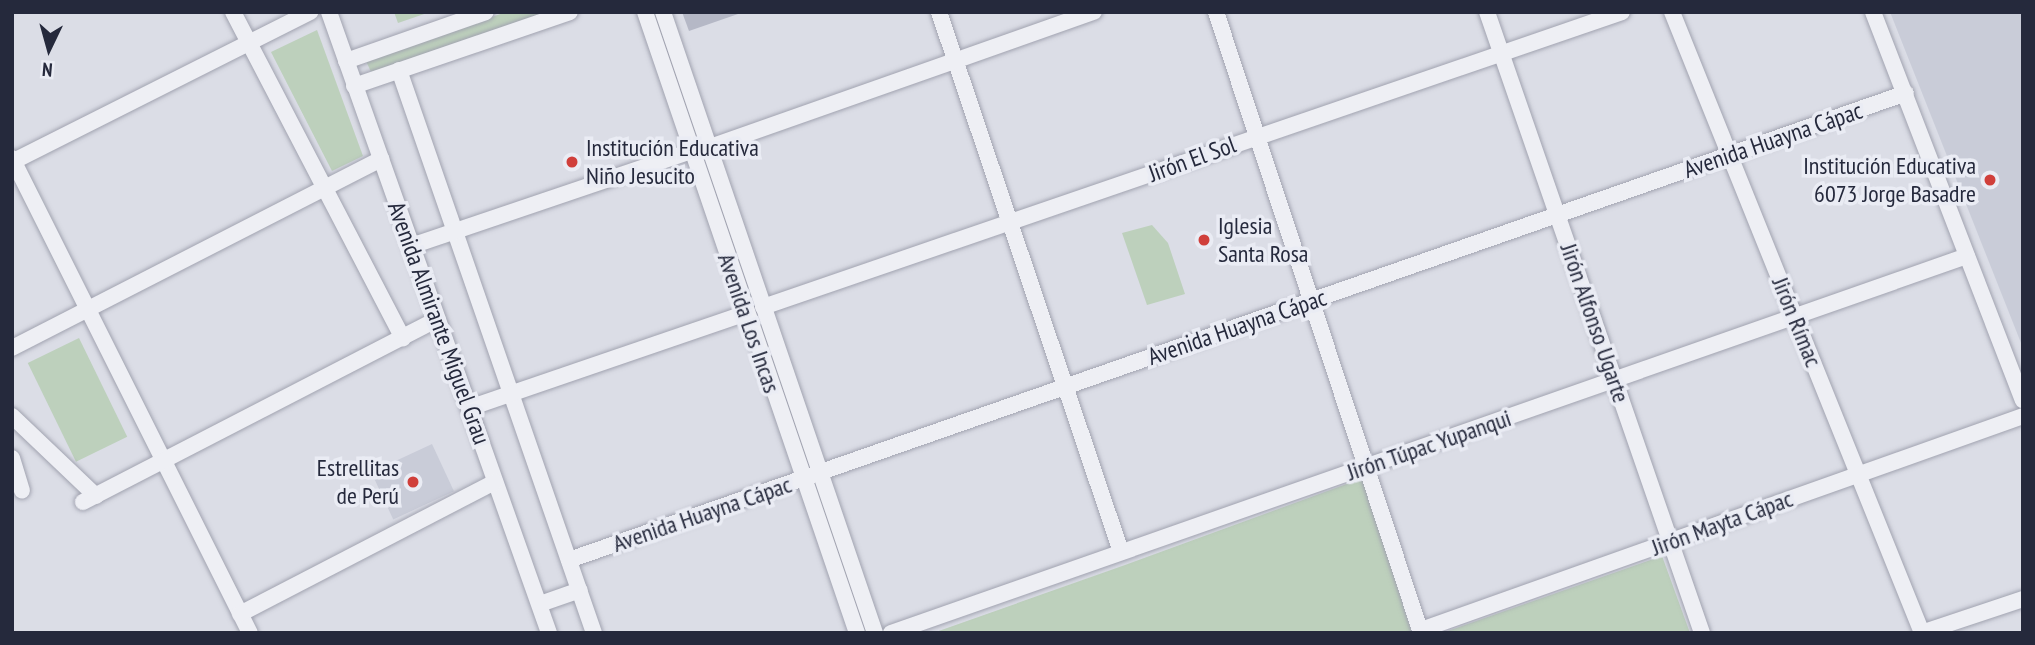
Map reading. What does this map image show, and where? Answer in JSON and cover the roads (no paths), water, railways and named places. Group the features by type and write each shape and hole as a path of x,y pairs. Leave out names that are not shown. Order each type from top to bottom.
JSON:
{"street":[{"path":"233,12 247,44 326,187 403,338"},
{"path":"250,633 13,160 310,12"},
{"name":"Avenida Almirante Miguel Grau","path":"329,12 549,633"},
{"path":"346,61 486,12"},
{"path":"354,86 570,12"},
{"name":"Avenida Los Incas","path":"645,12 802,479 857,633"},
{"name":"Avenida Los Incas","path":"663,12 875,633"},
{"path":"939,12 1121,552"},
{"path":"710,147 1094,12"},
{"path":"1216,12 1421,632"},
{"name":"Jirón Alfonso Ugarte","path":"1487,12 1702,633"},
{"name":"Jirón El Sol","path":"763,307 1257,135 1622,12"},
{"name":"Jirón Rímac","path":"1672,12 1922,633"},
{"path":"1873,12 2023,400"},
{"name":"Avenida Almirante Miguel Grau","path":"399,70 594,633"},
{"name":"Avenida Huayna Cápac","path":"569,560 1906,93"},
{"path":"411,246 691,151"},
{"path":"12,348 381,159"},
{"name":"Jirón Túpac Yupanqui","path":"891,633 1967,256"},
{"path":"469,408 746,313"},
{"path":"12,416 90,499 165,463 438,319"},
{"name":"Jirón Mayta Cápac","path":"1421,632 2023,416"},
{"path":"12,458 22,490"},
{"path":"240,614 495,482"},
{"path":"540,604 580,590"},
{"path":"1922,633 2023,599"}],"place":[{"name":"Institución Educativa Niño Jesucito","path":"572,162"},
{"name":"Institución Educativa 6073 Jorge Basadre","path":"1990,180"},
{"name":"Iglesia Santa Rosa","path":"1204,240"},
{"name":"Estrellitas de Perú","path":"413,482"}]}
